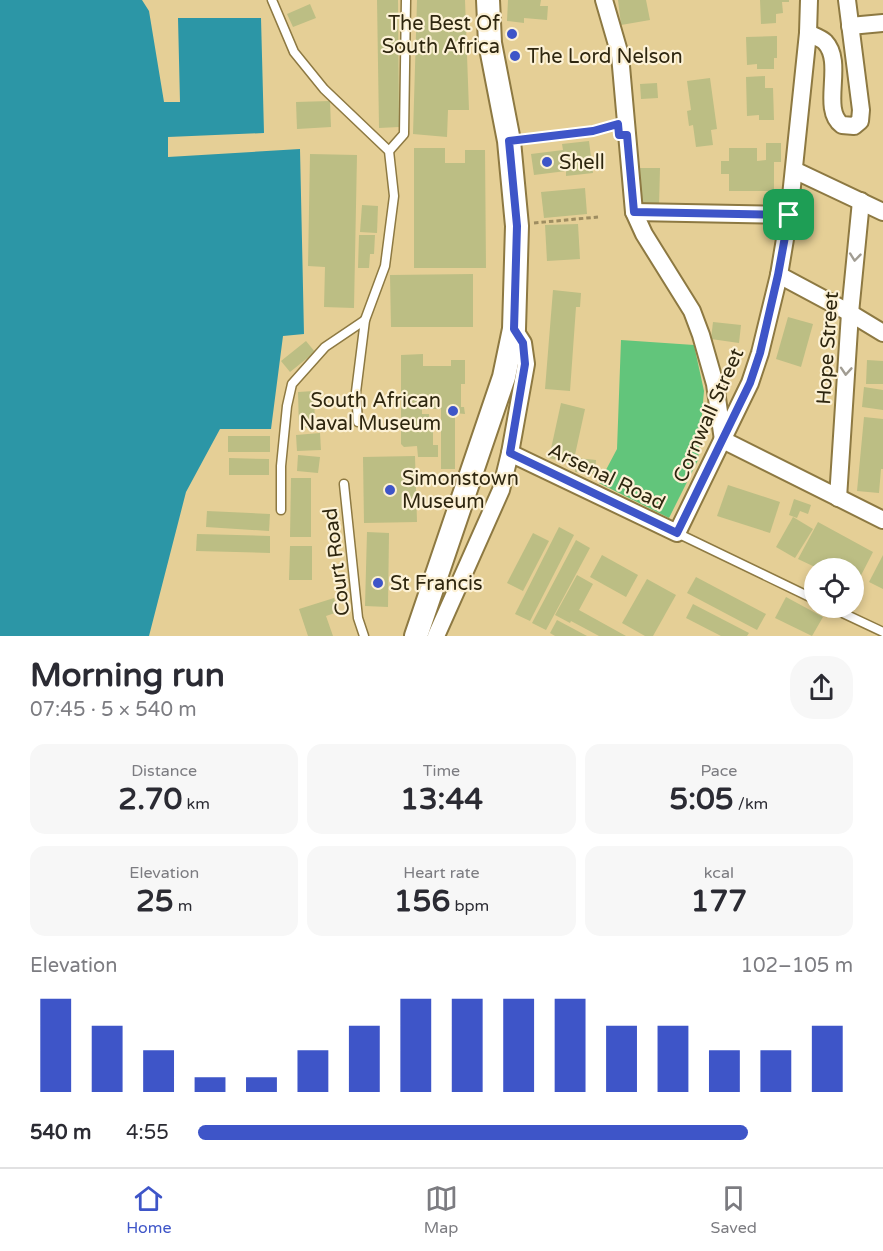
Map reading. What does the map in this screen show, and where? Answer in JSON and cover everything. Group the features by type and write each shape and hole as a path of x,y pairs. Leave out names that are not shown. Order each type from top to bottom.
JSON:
{"main road":[{"path":"416,636 504,377 514,329 517,226 509,141 490,43 488,0"}],"street":[{"path":"604,0 620,55 634,212 644,234 692,310 715,384 723,440 883,520"},
{"name":"Cornwall Street","path":"677,533 750,383 760,353 789,215 808,33 809,0"},
{"path":"808,33 823,40 832,55 832,108 835,117 842,124 854,126 860,121 861,110 847,0"},
{"path":"850,26 883,23"},
{"path":"794,170 883,212"},
{"name":"Hope Street","path":"838,498 850,313 861,201"},
{"path":"634,212 789,215"},
{"path":"778,275 883,333"},
{"path":"436,636 501,490 510,453 525,364 523,343 514,329"},
{"name":"Arsenal Road","path":"510,453 677,533"}],"lane":[{"path":"272,0 294,52 324,89 389,151 394,196 385,266 365,320 356,392 358,422"},
{"path":"389,151 404,134 406,0"},
{"path":"281,510 281,466 287,406 292,384 326,347 365,320"},
{"name":"Court Road","path":"344,484 358,618 364,636"},
{"name":"Arsenal Road","path":"677,533 804,594"},
{"path":"853,618 883,632"}],"path":[{"path":"509,141 593,131 618,124 619,135 627,135"},
{"path":"517,226 545,221 598,217"}],"green space":[{"path":"621,340 694,345 704,391 698,460 669,518 599,483 617,449"}],"water":[{"path":"0,0 142,0 149,11 164,102 180,102 178,18 261,18 264,133 168,137 168,157 300,149 304,334 283,336 271,429 220,429 186,492 149,636 0,636"}],"building":[{"path":"377,0 398,0 399,127 379,128"},
{"path":"417,0 465,0 469,110 448,110 447,137 413,134"},
{"path":"508,0 541,0 540,6 548,6 547,20 524,18 524,23 507,21"},
{"path":"618,0 646,0 650,20 621,25"},
{"path":"760,0 789,0 789,2 782,2 783,13 776,14 776,23 761,24"},
{"path":"310,4 316,18 293,27 287,14"},
{"path":"777,36 777,58 774,58 774,69 757,69 757,64 747,65 746,37"},
{"path":"765,76 765,88 773,88 774,120 759,120 759,115 747,116 746,77"},
{"path":"710,78 717,129 711,130 713,145 696,147 693,125 689,126 687,111 691,110 687,81"},
{"path":"657,83 658,98 641,99 640,84"},
{"path":"330,101 331,127 297,129 296,102"},
{"path":"589,141 593,173 566,176 566,171 534,175 531,154 563,150 562,144"},
{"path":"766,143 781,143 781,162 774,162 774,191 729,191 729,174 721,174 721,161 729,161 729,148 757,148 757,161 766,160"},
{"path":"414,148 445,148 445,163 465,163 465,150 485,150 486,268 414,268"},
{"path":"310,154 357,155 354,308 324,307 325,267 308,266"},
{"path":"637,168 660,168 659,207 637,206"},
{"path":"585,188 587,214 544,218 541,192"},
{"path":"362,205 378,206 377,233 360,232"},
{"path":"578,224 580,259 547,261 545,225"},
{"path":"359,235 375,235 374,254 370,254 369,268 358,268"},
{"path":"473,274 473,327 391,327 390,275"},
{"path":"553,290 581,293 580,307 576,307 570,391 545,389"},
{"path":"788,317 813,324 801,367 776,359"},
{"path":"713,322 741,325 739,343 711,339"},
{"path":"306,341 315,352 290,372 281,361"},
{"name":"South African Naval Museum","path":"423,354 423,366 451,366 451,360 465,360 465,384 461,384 461,407 464,407 465,414 455,413 455,469 441,469 441,409 422,409 422,414 429,414 430,426 433,426 433,445 438,445 438,457 418,457 417,446 404,447 401,444 401,355"},
{"path":"867,360 883,361 883,384 866,384"},
{"path":"864,387 883,390 883,410 862,407"},
{"path":"314,391 315,428 299,428 298,392"},
{"path":"561,403 585,409 573,464 549,458"},
{"path":"864,417 883,419 883,469 881,469 879,493 857,491"},
{"path":"320,433 321,450 297,451 296,435"},
{"path":"228,436 270,436 270,452 228,452"},
{"path":"298,455 320,457 318,473 297,471"},
{"name":"Simonstown Museum","path":"415,456 417,522 364,523 363,457"},
{"path":"229,458 269,459 269,475 229,475"},
{"path":"577,458 596,460 595,474 575,472"},
{"path":"291,478 311,478 311,537 290,537"},
{"path":"728,485 780,502 770,533 717,516"},
{"path":"794,499 811,505 808,514 800,511 797,518 789,515"},
{"path":"207,511 270,514 269,531 206,527"},
{"path":"793,517 813,529 795,558 776,547"},
{"path":"818,522 873,552 864,570 864,558 804,558 804,562 798,559"},
{"path":"559,527 574,535 530,621 515,614"},
{"path":"367,532 389,533 388,607 365,606"},
{"path":"533,533 549,541 523,591 507,583"},
{"path":"197,534 270,536 270,553 196,551"},
{"path":"576,540 590,548 546,630 532,623"},
{"path":"290,546 312,546 312,580 289,580"},
{"path":"602,555 638,575 626,597 590,577"},
{"path":"883,555 883,589 869,582"},
{"path":"577,575 593,584 579,610 626,636 599,636 555,615"},
{"path":"696,577 766,614 757,630 687,593"},
{"path":"647,579 676,595 653,636 645,636 622,623"},
{"path":"786,597 804,607 804,618 822,618 812,636 775,618"},
{"path":"334,598 338,612 326,616 333,636 308,636 299,609"},
{"path":"693,604 749,633 747,636 721,636 686,618"},
{"path":"557,620 587,636 555,636 550,633"}],"place":[{"name":"The Best Of South Africa","path":"512,34"},
{"name":"The Lord Nelson","path":"515,56"},
{"name":"Shell","path":"547,162"},
{"name":"South African Naval Museum","path":"453,411"},
{"name":"Simonstown Museum","path":"390,490"},
{"name":"St Francis","path":"378,583"}],"route":[{"path":"618,124 619,135 627,135 634,212 789,215 760,353 750,383 677,533 510,453 525,364 525,351 514,329 517,226 509,141 593,131 618,124"}]}
